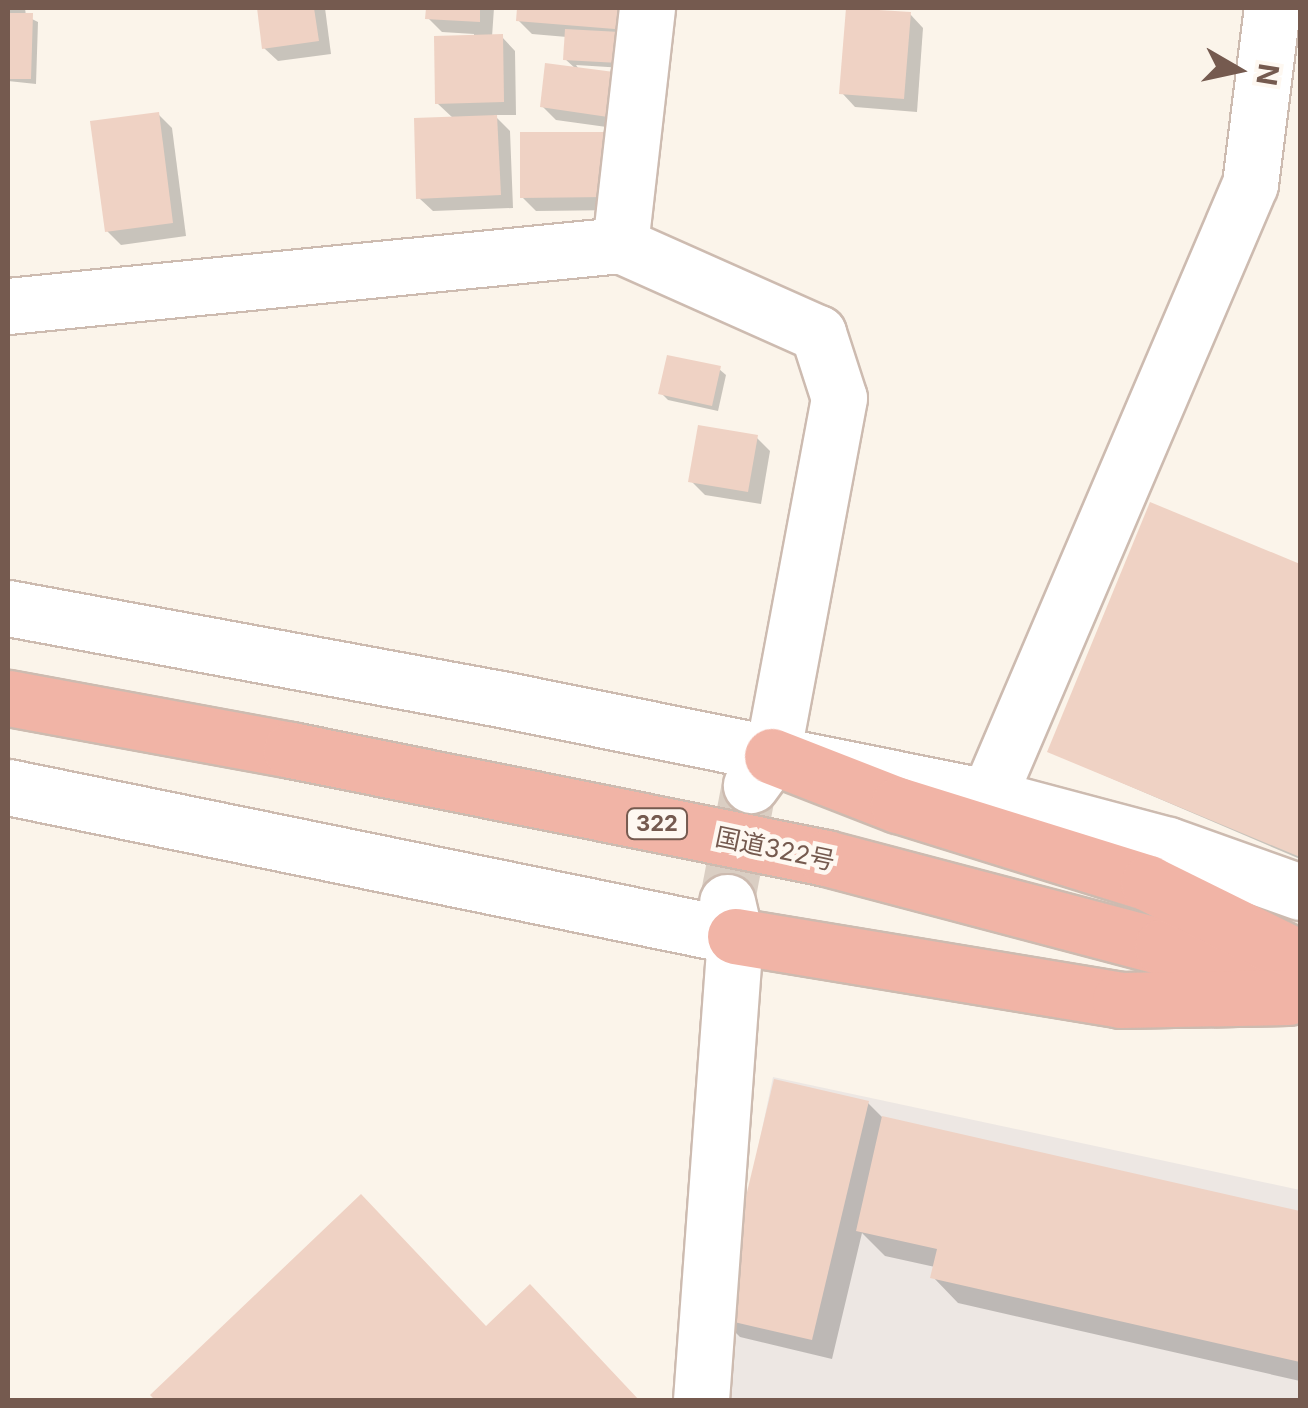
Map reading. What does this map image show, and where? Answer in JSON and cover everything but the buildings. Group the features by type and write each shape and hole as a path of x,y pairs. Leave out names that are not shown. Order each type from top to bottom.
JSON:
{"highway":[{"name":"国道322号","path":"8,698 291,750 826,858 1162,947 1300,978"},
{"path":"761,772 898,805 1148,882 1300,958"},
{"path":"731,919 1120,1000 1300,996"}],"street":[{"path":"620,245 647,8"},
{"path":"988,797 1250,184 1272,8"},
{"path":"8,306 620,245 818,332 839,398 761,772"},
{"path":"8,608 502,699 761,772 988,797 1168,845 1300,892"},
{"path":"8,787 731,919 701,1400"}],"shaded area":[{"path":"773,1077 1300,1190 1300,1400 705,1400"}],"tunnel":[{"path":"727,902 749,787"}]}
